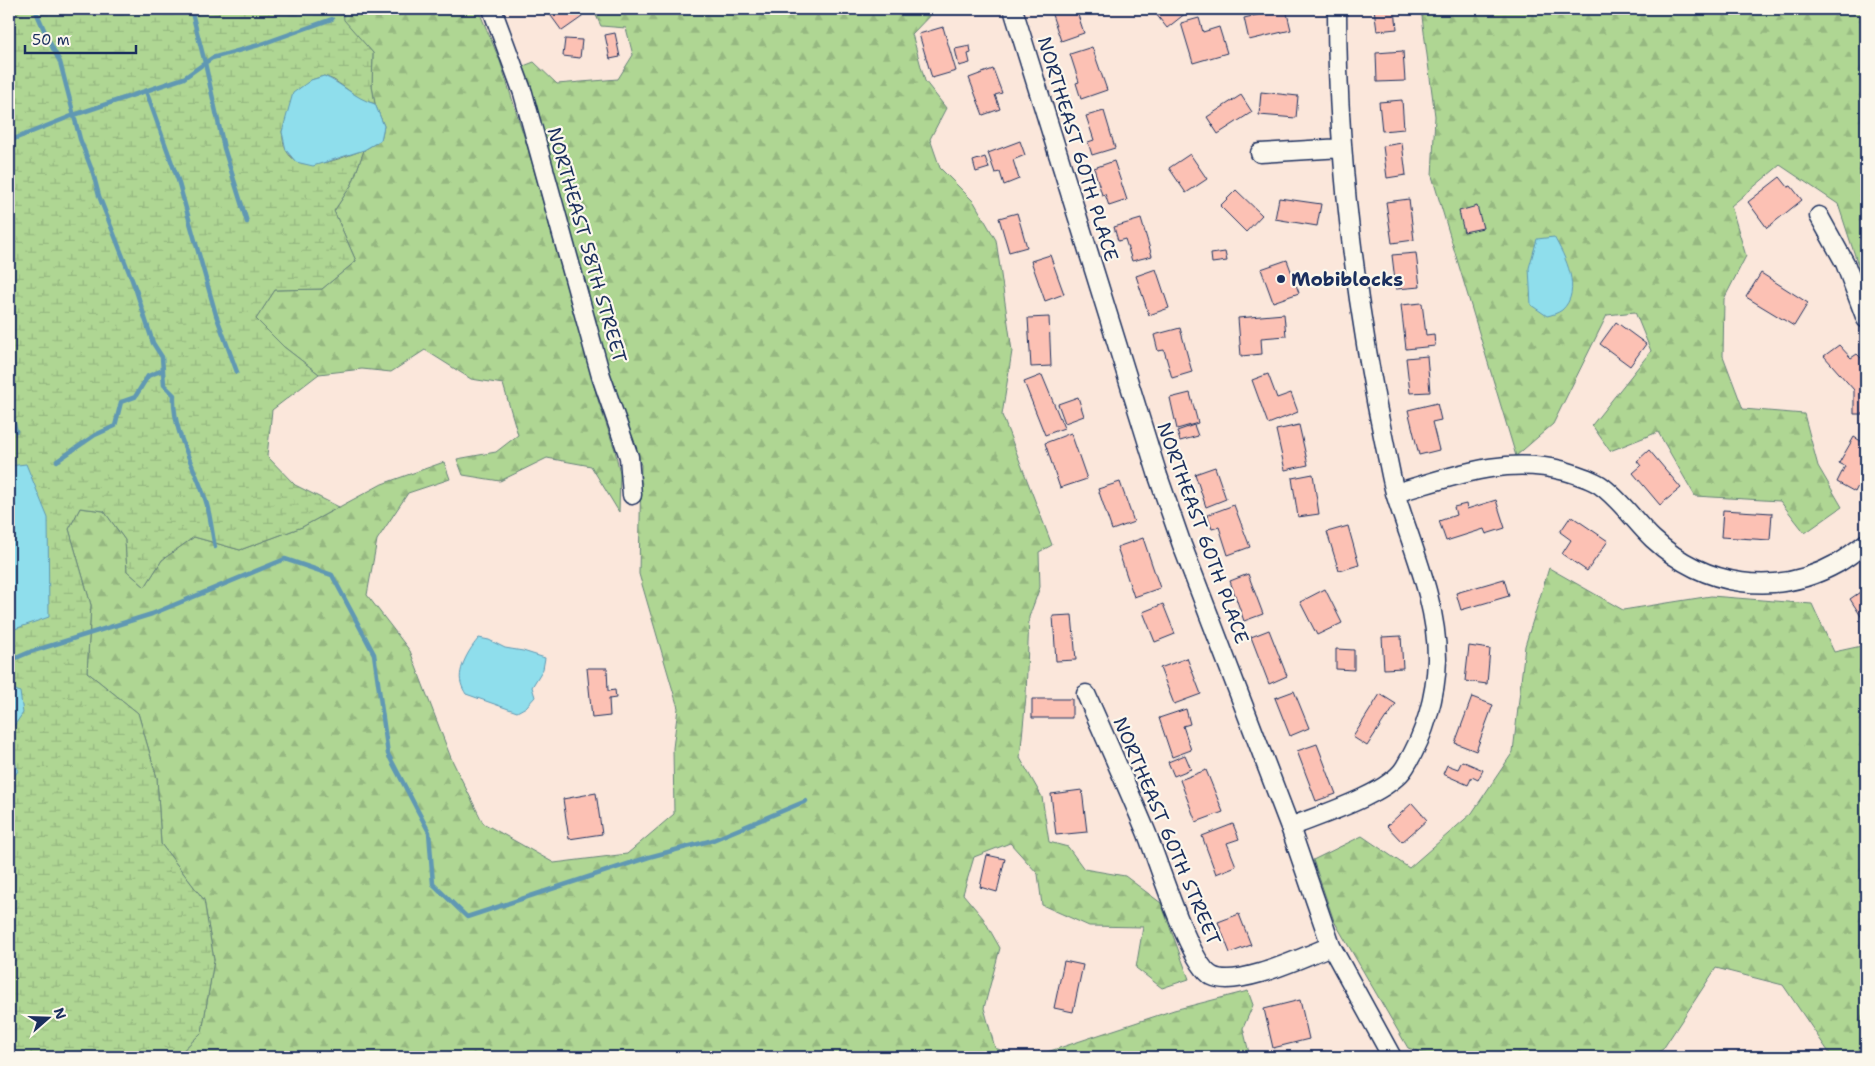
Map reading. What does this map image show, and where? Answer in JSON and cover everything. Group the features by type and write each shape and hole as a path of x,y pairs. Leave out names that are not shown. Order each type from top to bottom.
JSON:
{"street":[{"name":"NORTHEAST 58TH STREET","path":"492,9 523,93 601,376 630,458 632,495"},
{"name":"NORTHEAST 60TH PLACE","path":"1013,9 1158,476 1182,545 1290,827 1331,946 1392,1057"},
{"path":"1290,827 1380,790 1394,780 1404,769 1426,723 1437,659 1428,592 1395,493 1377,411 1361,316 1347,208 1342,148 1338,9"},
{"path":"1260,153 1342,148"},
{"path":"1819,216 1845,262 1866,319"},
{"path":"1395,493 1477,469 1500,465 1533,466 1566,471 1600,485 1654,540 1695,570 1734,582 1764,584 1801,579 1838,563 1866,543"},
{"name":"NORTHEAST 60TH STREET","path":"1086,694 1146,831 1182,926 1200,965 1212,976 1230,979 1249,977 1331,946"}],"green space":[{"path":"9,9 343,9 344,20 373,53 372,86 375,104 362,100 334,80 324,76 311,80 282,131 286,150 292,158 301,163 322,163 364,150 352,184 334,211 356,261 322,289 275,290 256,319 284,347 319,374 272,410 267,456 295,485 339,507 302,527 240,550 194,537 162,560 145,587 127,571 125,540 104,511 80,508 69,529 91,605 87,672 138,713 157,778 161,844 204,900 214,960 202,1032 176,1057 9,1057"},
{"path":"343,9 478,9 500,61 529,152 598,400 615,450 620,474 619,512 591,466 547,458 500,481 463,475 457,459 496,452 518,435 503,384 471,379 425,350 391,372 362,369 319,374 284,347 256,319 275,290 322,289 356,261 334,211 352,184 364,150 381,140 384,126 375,104 372,86 373,53 343,20"},
{"path":"593,9 936,9 912,34 925,81 946,108 930,139 940,168 974,202 996,240 1012,351 1002,415 1052,545 1039,552 1040,587 1029,617 1026,696 1020,758 1042,797 1049,842 1068,847 1084,869 1125,876 1161,903 1189,979 1162,988 1136,968 1143,927 1089,926 1042,905 1038,874 1010,843 974,857 963,894 983,918 1000,948 984,1008 995,1048 1020,1057 176,1057 202,1032 214,960 204,900 161,844 157,778 138,713 87,672 91,605 69,529 80,508 104,511 125,540 127,571 145,587 162,560 194,537 240,550 302,527 382,484 444,462 450,479 408,493 377,540 367,595 410,651 451,758 483,823 554,863 627,854 674,814 673,748 678,708 639,574 641,465 619,411 521,67 534,62 557,84 618,79 633,55 626,28 601,26"},
{"path":"1421,9 1866,9 1866,289 1838,204 1780,165 1731,206 1746,256 1724,299 1723,356 1743,409 1804,414 1818,466 1842,507 1805,533 1780,501 1695,496 1658,432 1610,451 1592,425 1651,351 1635,312 1607,315 1553,424 1516,456 1432,176 1435,116"},
{"path":"1549,568 1623,610 1711,596 1812,604 1834,652 1866,645 1866,1031 1856,1057 1832,1057 1783,985 1716,968 1663,1049 1652,1057 1435,1057 1408,1048 1334,921 1313,860 1362,836 1409,868 1472,813 1513,752 1525,646"},
{"path":"1248,991 1253,1005 1243,1028 1250,1057 1032,1057 1174,1010"}],"water":[{"path":"324,76 375,104 384,126 381,140 364,150 313,166 296,162 286,150 282,132 293,93 311,80"},
{"path":"1554,237 1567,263 1572,284 1568,302 1562,310 1547,316 1531,305 1529,268 1537,239"},
{"path":"26,464 48,518 49,617 9,631 9,494 15,490 9,466"},
{"path":"479,638 489,640 505,648 545,658 543,669 532,687 535,697 526,707 517,712 466,694 461,683 461,671 468,653"},
{"path":"9,687 20,692 23,713 9,733"},
{"path":"9,744 18,771 9,783"}],"building":[{"path":"546,9 577,9 582,17 562,31"},
{"path":"1050,9 1076,9 1084,33 1061,41"},
{"path":"1152,9 1183,9 1186,13 1167,28"},
{"path":"1286,9 1291,30 1249,40 1244,18"},
{"path":"1374,9 1395,9 1397,29 1377,31"},
{"path":"1199,18 1203,32 1219,27 1227,53 1193,63 1181,23"},
{"path":"943,27 956,71 932,78 919,34"},
{"path":"615,33 620,57 610,59 605,35"},
{"path":"565,39 582,40 580,58 563,56"},
{"path":"970,46 971,53 968,54 970,63 959,66 955,49"},
{"path":"1092,47 1107,90 1081,99 1076,83 1079,82 1070,54"},
{"path":"1403,51 1405,81 1377,82 1376,53"},
{"path":"993,69 1002,93 995,95 1000,109 983,115 969,78"},
{"path":"1261,92 1298,96 1296,118 1259,115"},
{"path":"1241,95 1252,112 1218,134 1207,117"},
{"path":"1402,100 1404,129 1382,131 1379,102"},
{"path":"1104,111 1115,148 1092,155 1088,142 1094,140 1086,116"},
{"path":"1020,141 1025,155 1013,160 1019,179 1004,185 1000,172 995,173 988,153"},
{"path":"1402,143 1406,175 1387,178 1383,146"},
{"path":"1190,154 1207,179 1186,193 1169,168"},
{"path":"985,157 989,168 976,172 973,161"},
{"path":"1114,161 1127,200 1109,206 1105,194 1102,195 1094,168"},
{"path":"1780,177 1788,187 1791,186 1802,200 1767,228 1748,202"},
{"path":"1236,190 1262,215 1246,232 1220,206"},
{"path":"1279,198 1321,204 1317,226 1275,219"},
{"path":"1409,199 1414,240 1392,243 1386,202"},
{"path":"1477,206 1483,228 1464,232 1459,211"},
{"path":"1017,213 1027,247 1009,252 999,218"},
{"path":"1141,219 1152,256 1132,261 1125,239 1118,241 1114,227"},
{"path":"1225,252 1227,261 1212,263 1211,254"},
{"path":"1416,253 1420,287 1396,289 1392,255"},
{"path":"1050,255 1064,294 1045,301 1031,261"},
{"path":"1287,260 1299,293 1273,302 1261,269"},
{"path":"1156,269 1169,308 1149,315 1136,276"},
{"path":"1761,273 1808,303 1794,326 1746,297"},
{"path":"1422,303 1426,335 1434,334 1435,346 1406,349 1401,305"},
{"path":"1284,314 1286,336 1261,338 1262,354 1241,356 1238,318"},
{"path":"1049,317 1051,366 1031,367 1028,318"},
{"path":"1616,322 1646,344 1630,366 1600,344"},
{"path":"1180,328 1192,372 1172,378 1164,350 1158,351 1154,335"},
{"path":"1839,345 1851,358 1857,354 1866,363 1866,414 1854,414 1854,390 1824,356"},
{"path":"1427,356 1430,392 1410,393 1406,358"},
{"path":"1268,374 1277,398 1291,393 1298,412 1268,424 1252,380"},
{"path":"1042,375 1064,428 1045,435 1024,382"},
{"path":"1190,393 1198,423 1177,429 1170,398"},
{"path":"1078,397 1084,416 1065,423 1058,404"},
{"path":"1437,403 1441,420 1432,422 1439,450 1419,455 1408,410"},
{"path":"1194,425 1198,436 1180,441 1177,431"},
{"path":"1299,425 1308,465 1285,470 1276,430"},
{"path":"1071,433 1087,479 1060,488 1045,443"},
{"path":"1854,437 1866,444 1866,470 1855,492 1837,482 1845,466 1839,463"},
{"path":"1649,450 1681,488 1660,505 1633,473 1641,466 1637,461"},
{"path":"1215,467 1226,499 1206,507 1195,474"},
{"path":"1313,474 1319,514 1298,517 1292,478"},
{"path":"1120,482 1134,522 1112,530 1098,489"},
{"path":"1496,500 1505,528 1486,534 1484,529 1446,541 1439,521 1456,515 1454,507 1466,504 1467,509"},
{"path":"1234,505 1250,547 1228,555 1219,527 1212,529 1207,515"},
{"path":"1723,510 1772,513 1770,540 1721,537"},
{"path":"1571,516 1608,541 1587,571 1562,554 1571,540 1560,532"},
{"path":"1348,526 1359,565 1339,571 1327,532"},
{"path":"1143,538 1160,588 1134,597 1117,547"},
{"path":"1248,574 1263,614 1244,621 1230,581"},
{"path":"1504,579 1509,596 1461,610 1456,593"},
{"path":"1866,588 1866,624 1850,599"},
{"path":"1325,589 1342,623 1317,635 1300,602"},
{"path":"1163,604 1175,634 1155,642 1143,612"},
{"path":"1072,615 1076,660 1056,661 1053,616"},
{"path":"1269,630 1287,676 1269,684 1251,637"},
{"path":"1401,636 1403,668 1384,669 1382,637"},
{"path":"1469,646 1490,649 1487,684 1465,681"},
{"path":"1336,649 1354,650 1354,670 1336,669"},
{"path":"1187,658 1201,694 1174,704 1160,668"},
{"path":"587,668 607,668 608,691 615,690 616,698 609,699 610,716 592,718"},
{"path":"1294,691 1309,728 1290,736 1275,698"},
{"path":"1380,694 1396,704 1367,746 1353,737"},
{"path":"1472,697 1493,705 1476,751 1455,743"},
{"path":"1032,699 1072,699 1072,718 1032,718"},
{"path":"1186,709 1190,724 1183,726 1191,750 1172,757 1159,718"},
{"path":"1317,744 1336,794 1316,801 1297,751"},
{"path":"1185,755 1191,769 1174,776 1168,762"},
{"path":"1462,761 1483,770 1478,780 1472,777 1468,785 1443,774 1447,765 1458,769"},
{"path":"1206,770 1223,812 1196,822 1180,780"},
{"path":"1082,790 1087,832 1056,835 1051,794"},
{"path":"596,793 602,834 569,839 563,799"},
{"path":"1412,803 1427,820 1402,842 1387,826"},
{"path":"1233,824 1239,839 1227,843 1236,866 1216,874 1202,836"},
{"path":"987,855 1005,859 997,892 980,887"},
{"path":"1239,914 1251,945 1230,953 1218,922"},
{"path":"1064,961 1083,965 1073,1012 1054,1008"},
{"path":"1300,1000 1309,1039 1273,1048 1264,1009"}],"waterway":[{"path":"35,9 60,62 80,139 93,173 99,196 136,290 153,343 162,357 164,385 174,395 177,424 203,492 210,516 215,547"},
{"path":"191,9 224,148 247,222"},
{"path":"9,141 74,115 184,78 212,58 259,45 332,19"},
{"path":"146,91 178,180 216,315 237,372"},
{"path":"57,461 95,435 115,426 121,402 135,397 148,376 163,370"},
{"path":"9,406 16,431"},
{"path":"9,661 30,652 152,614 285,559 332,575 374,654 388,754 429,832 433,884 467,917 649,857 713,840 806,801"}],"place":[{"name":"Mobiblocks","path":"1281,279"}]}
